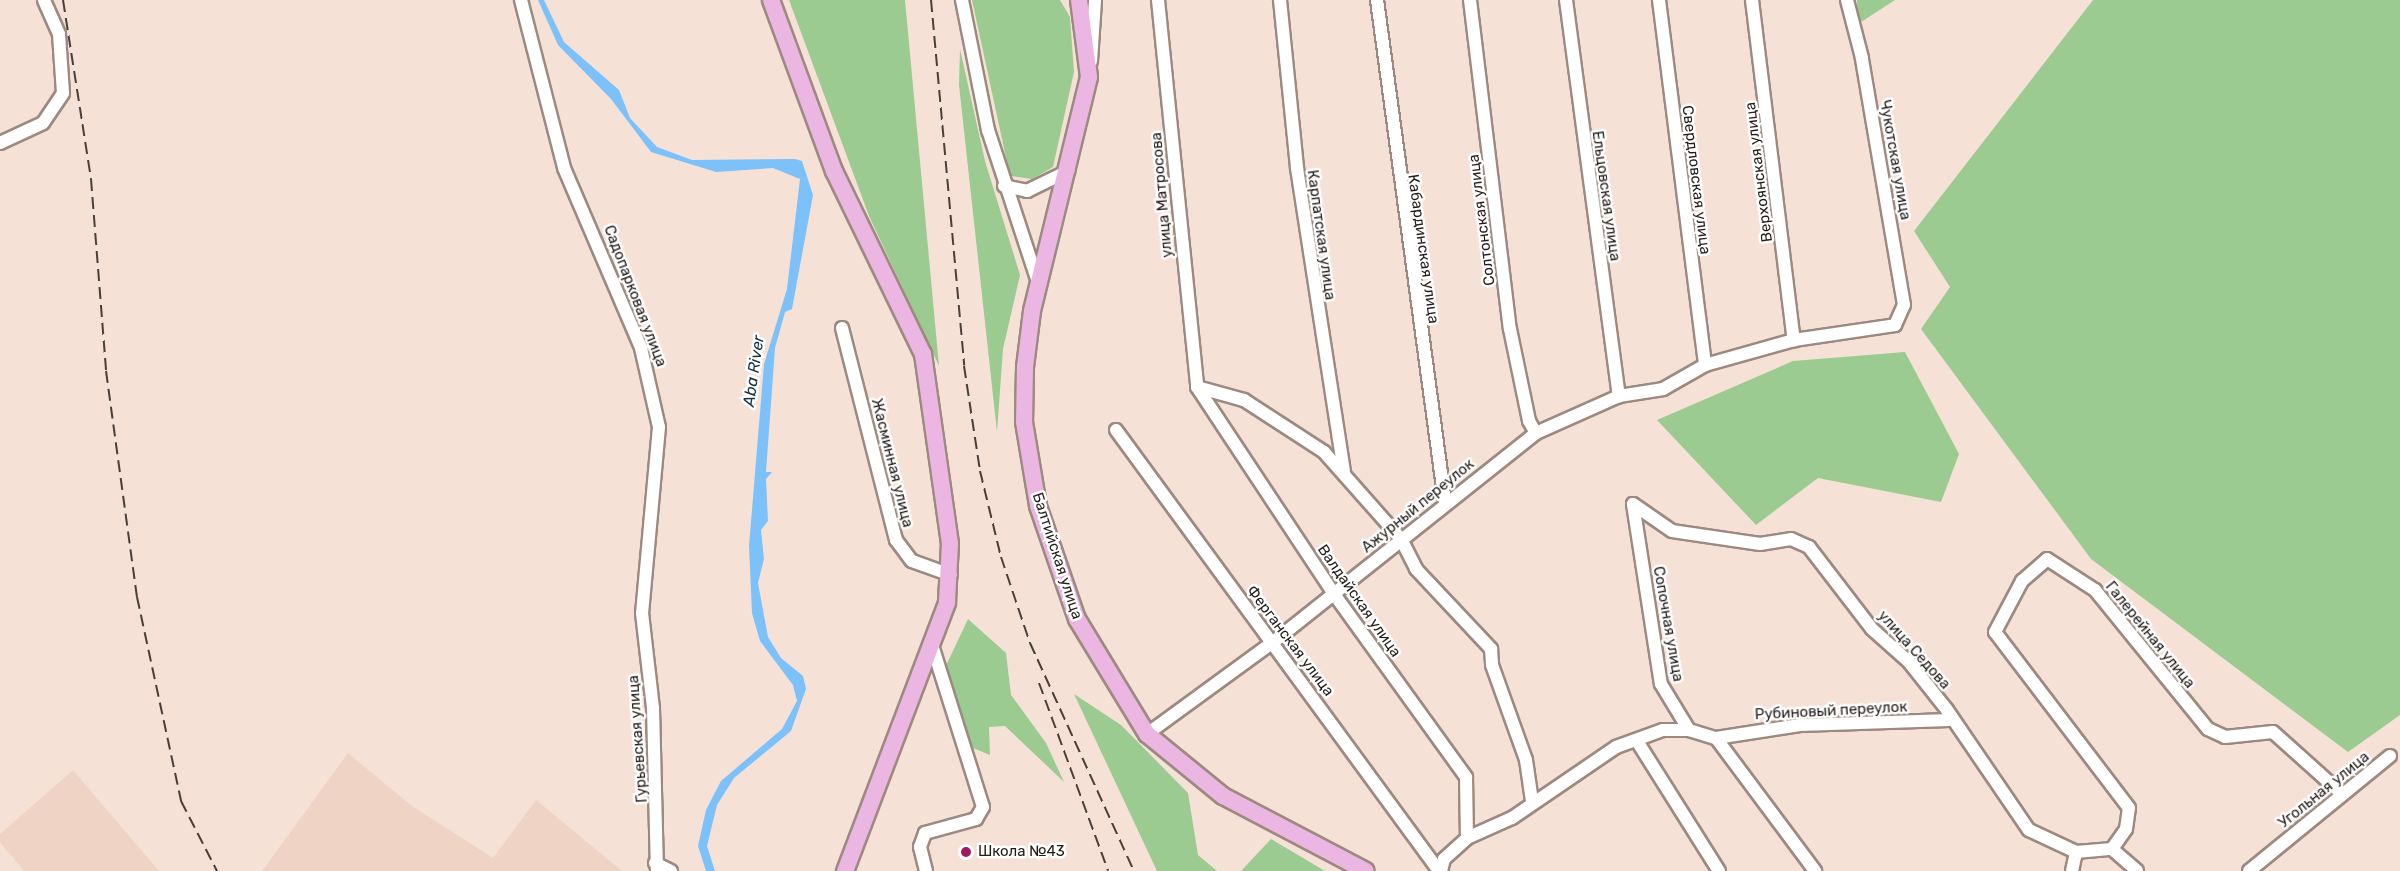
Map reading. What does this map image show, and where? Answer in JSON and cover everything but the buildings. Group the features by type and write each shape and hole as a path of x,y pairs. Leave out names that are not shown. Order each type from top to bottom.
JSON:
{"main road":[{"path":"771,0 834,171 923,354 951,575 932,645 844,871"},
{"name":"Балтийская улица","path":"1079,0 1089,77 1039,285 1025,367 1024,422 1038,506 1077,619 1147,734 1223,796 1366,871"}],"street":[{"path":"0,143 44,123 63,93 59,34 44,0"},
{"name":"Садопарковая улица","path":"521,0 564,168 593,228 651,383 659,427 642,613"},
{"path":"962,0 1004,186 1039,285"},
{"path":"1089,77 1095,0"},
{"name":"улица Матросова","path":"1158,0 1197,387"},
{"name":"Карпатская улица","path":"1280,0 1297,168 1345,473"},
{"name":"Кабардинская улица","path":"1377,0 1444,501"},
{"name":"Солтонская улица","path":"1470,0 1510,328 1528,421 1536,433"},
{"name":"Ельцовская улица","path":"1566,0 1619,396"},
{"name":"Свердловская улица","path":"1659,0 1705,365"},
{"name":"Верхоянская улица","path":"1752,0 1794,340"},
{"name":"Чукотская улица","path":"1846,0 1862,58 1904,304 1895,325"},
{"path":"1004,186 1027,191 1068,171"},
{"name":"Ажурный переулок","path":"1147,734 1272,644 1401,540 1444,501 1536,433 1619,396 1663,389 1705,365 1794,340 1895,325"},
{"name":"Жасминная улица","path":"842,328 896,540 912,561 951,575"},
{"path":"1197,387 1244,400 1324,452 1345,473 1401,540 1416,569 1491,649 1492,665 1526,760 1532,801"},
{"name":"Валдайская улица","path":"1197,387 1334,594 1466,777 1467,838"},
{"name":"Ферганская улица","path":"1116,430 1272,644 1441,867"},
{"name":"улица Седова","path":"1633,504 1672,531 1760,544 1791,539 1809,547 1872,629 1909,662 2029,830 2076,852 2112,849"},
{"name":"Сопочная улица","path":"1633,504 1661,684 1689,730"},
{"name":"Галерейная улица","path":"2112,849 2126,829 2129,808 1995,632 2022,581 2047,560 2064,565 2095,590 2208,729 2225,737 2273,732 2341,793"},
{"name":"Гурьевская улица","path":"642,613 658,797 656,867 671,871"},
{"path":"926,871 920,847 925,833 976,819 983,807 932,645"},
{"name":"Рубиновый переулок","path":"1716,738 1800,725 1949,720"},
{"path":"1441,867 1467,838 1512,818 1532,801 1616,747 1663,730 1689,730 1716,738 1815,871"},
{"path":"1637,741 1719,871"},
{"name":"Угольная улица","path":"2249,871 2341,793 2390,756"},
{"path":"2112,849 2138,871"},
{"path":"2073,871 2076,852"}],"shaded area":[{"path":"348,753 412,806 493,858 536,800 622,871 262,871"},
{"path":"73,770 159,871 24,871 0,842 0,834"}],"green space":[{"path":"789,0 905,0 939,366 869,216"},
{"path":"972,0 1060,0 1070,17 1074,72 1053,167 1032,179 1010,176"},
{"path":"1857,0 1895,0 1858,24"},
{"path":"2093,0 2400,0 2400,715 2348,752 2091,559 1921,329 1950,287 1914,231"},
{"path":"960,49 985,161 1020,275 1003,349 997,432 959,85"},
{"path":"1905,352 1959,454 1941,502 1818,478 1756,525 1657,420 1793,361"},
{"path":"968,619 1006,653 1011,695 1046,743 1064,782 1005,726 989,727 990,755 961,743 936,687"},
{"path":"1074,694 1121,725 1188,793 1198,855 1217,871 1157,871"},
{"path":"1271,839 1325,871 1241,871"}],"water":[{"path":"538,0 544,0 564,42 619,90 630,118 657,147 692,160 795,159 802,161 813,195 792,309 785,312 775,348 766,472 772,472 766,479 768,521 761,530 764,559 758,583 768,637 781,658 803,676 806,689 791,731 734,778 717,805 707,846 715,871 706,871 698,846 706,810 721,781 782,729 797,701 793,685 760,641 752,613 749,546 764,364 787,289 800,179 773,168 716,172 651,152 611,99 558,45"}],"railway":[{"path":"63,0 91,179 106,371 137,597 181,801 217,871"},
{"path":"931,0 964,366 980,471 1001,557 1030,643 1134,871"},
{"path":"1039,683 1108,871"}],"place":[{"name":"Школа №43","path":"966,852"}],"water label":[{"name":"Aba River","path":"754,371"}]}
